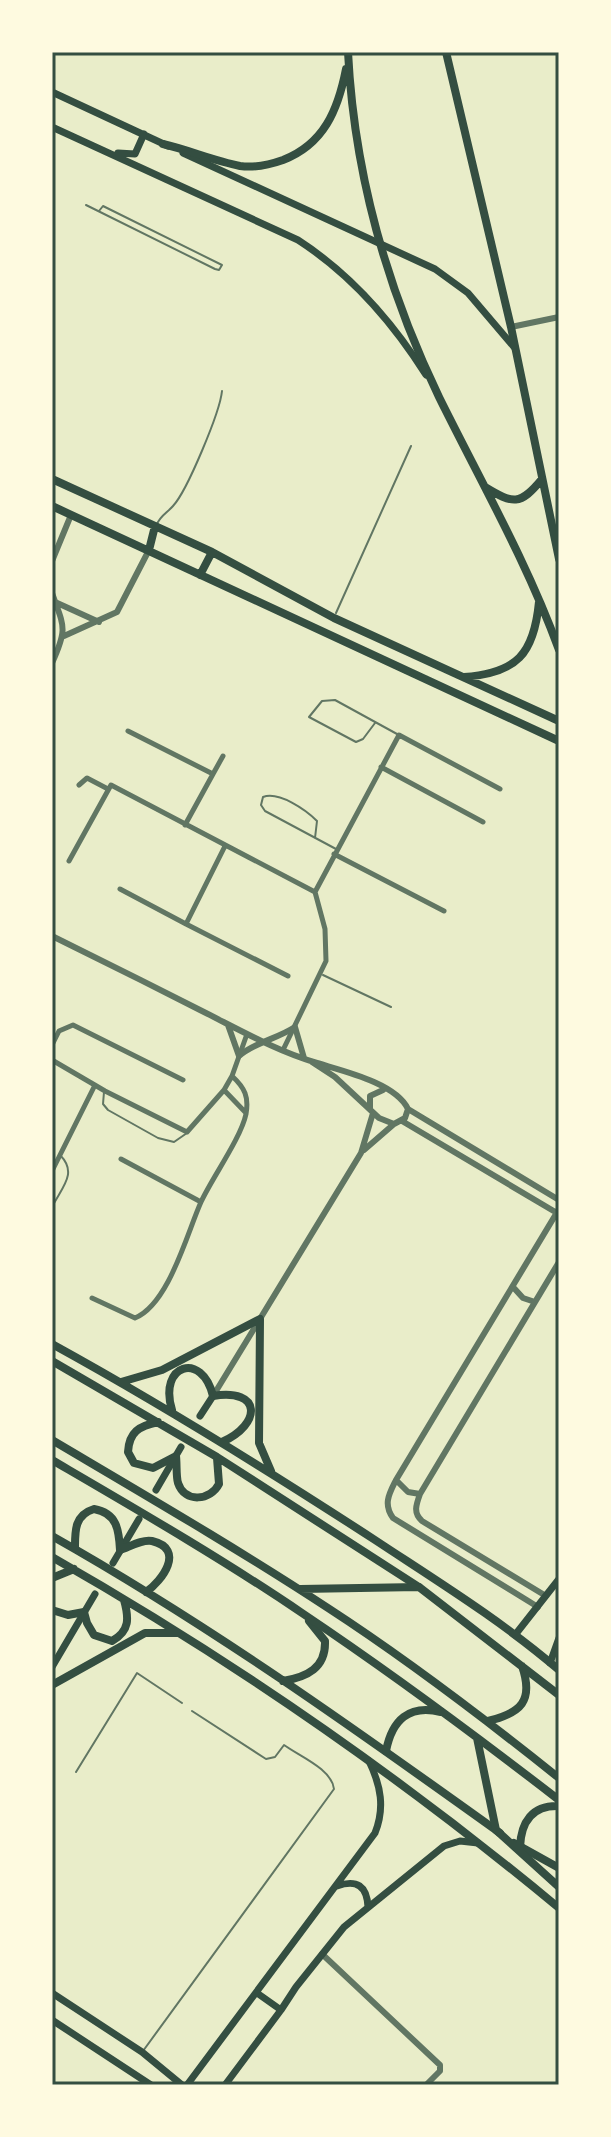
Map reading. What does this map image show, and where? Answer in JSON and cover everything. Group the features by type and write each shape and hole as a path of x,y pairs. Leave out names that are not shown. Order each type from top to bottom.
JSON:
{"main road":[{"path":"446,52 511,327 559,559"},
{"path":"163,144 251,167 272,164 289,157 307,148 328,123 337,106 348,56"},
{"path":"348,56 357,139 374,225 408,323 559,650"},
{"path":"52,92 435,269 468,293 514,347"},
{"path":"52,127 298,240 325,258 387,318 438,393"},
{"path":"108,152 135,154 144,134"},
{"path":"52,479 212,552 334,618 559,721"},
{"path":"484,487 502,498 518,500 526,497 542,479"},
{"path":"52,506 559,741"},
{"path":"149,550 155,526"},
{"path":"200,575 212,552"},
{"path":"460,677 505,669 525,654 535,633 539,601"},
{"path":"121,1382 162,1370 260,1319 259,1443 271,1472"},
{"path":"52,1344 172,1411 271,1472 515,1635 559,1670"},
{"path":"52,1361 217,1457 419,1587 559,1695"},
{"path":"172,1411 168,1384 180,1371 196,1370 205,1375 213,1396"},
{"path":"213,1396 239,1395 250,1408 251,1416 246,1428 222,1442"},
{"path":"200,1416 213,1396"},
{"path":"160,1422 134,1431 128,1446 130,1458 140,1466 153,1468 176,1456"},
{"path":"52,1440 180,1514 300,1589 488,1721 559,1778"},
{"path":"156,1490 181,1447"},
{"path":"176,1456 180,1488 189,1496 201,1499 212,1494 219,1484 217,1457"},
{"path":"52,1460 161,1523 300,1612 445,1713 559,1803"},
{"path":"75,1549 78,1520 89,1509 94,1509 108,1514 116,1522 120,1550"},
{"path":"113,1563 139,1519"},
{"path":"52,1536 146,1592 283,1681 520,1847 559,1868"},
{"path":"120,1550 147,1541 165,1550 169,1558 168,1569 161,1580 146,1592"},
{"path":"52,1557 181,1634 368,1759 480,1843 559,1908"},
{"path":"52,1578 74,1569"},
{"path":"515,1635 559,1579"},
{"path":"300,1589 419,1587"},
{"path":"52,1667 95,1594"},
{"path":"84,1612 94,1635 112,1641 127,1627 129,1619 124,1600"},
{"path":"52,1610 68,1615 84,1612"},
{"path":"283,1681 308,1675 324,1658 325,1641 300,1612"},
{"path":"52,1685 145,1633 181,1634"},
{"path":"550,1663 559,1638"},
{"path":"488,1721 504,1717 521,1707 528,1691 522,1666"},
{"path":"386,1751 392,1730 412,1711 428,1709 445,1713"},
{"path":"477,1737 496,1830 559,1887"},
{"path":"52,1993 142,2052 167,2078 184,2085 257,1993 375,1833 381,1820 380,1789 368,1759"},
{"path":"520,1847 523,1828 532,1813 559,1803"},
{"path":"225,2085 344,1927 444,1846 460,1841 480,1843"},
{"path":"334,1887 348,1882 361,1886 366,1890 368,1907"},
{"path":"257,1993 281,2010"},
{"path":"52,2020 151,2085"}],"street":[{"path":"511,327 559,317"},
{"path":"52,561 71,515"},
{"path":"64,636 117,612 149,550"},
{"path":"52,593 63,621 64,636 52,663"},
{"path":"55,602 99,622"},
{"path":"128,731 213,774"},
{"path":"283,1050 322,974 328,950 315,892 399,735 500,789"},
{"path":"185,825 223,756"},
{"path":"381,767 483,822"},
{"path":"79,785 87,778 108,789"},
{"path":"69,861 111,785 315,892"},
{"path":"186,924 225,846"},
{"path":"335,852 444,911"},
{"path":"120,889 288,976"},
{"path":"52,936 228,1025 312,1062 335,1077 371,1111 394,1124"},
{"path":"52,1045 59,1031 73,1025 183,1080"},
{"path":"228,1025 239,1056"},
{"path":"239,1056 251,1047 295,1027"},
{"path":"295,1027 304,1058"},
{"path":"52,1060 105,1091 187,1132 224,1090 247,1034"},
{"path":"312,1062 358,1075 387,1090 405,1102 408,1109 559,1200"},
{"path":"92,1298 130,1317 140,1316 148,1310 165,1285 188,1239 201,1202 246,1113 247,1095 232,1076"},
{"path":"52,1171 95,1085"},
{"path":"224,1090 246,1113"},
{"path":"361,1153 371,1111 370,1096 387,1090"},
{"path":"213,1396 361,1153 394,1124 402,1121 408,1109"},
{"path":"402,1121 558,1211 387,1499 387,1507 393,1518 538,1607"},
{"path":"121,1159 201,1202"},
{"path":"546,1596 422,1521 416,1512 420,1494 559,1262"},
{"path":"513,1287 523,1298 535,1302"},
{"path":"396,1480 408,1492 420,1494"},
{"path":"322,1954 440,2065 440,2071 426,2085"}],"lane":[{"path":"86,205 219,270 222,265 103,206 99,211"},
{"path":"155,526 164,513 173,507 196,464 216,416 222,391"},
{"path":"334,618 411,446"},
{"path":"375,723 363,739 356,742 309,717 317,704 326,699 335,700 399,735"},
{"path":"315,838 317,821 310,814 272,794 263,797 261,805 265,811 335,852"},
{"path":"322,974 391,1007"},
{"path":"105,1091 103,1104 108,1110 158,1138 174,1142 187,1132"},
{"path":"52,1207 70,1170 68,1162 60,1154"},
{"path":"76,1772 137,1673 182,1703"},
{"path":"142,2052 332,1795 334,1785 332,1780 284,1745 275,1757 266,1759 192,1711"}]}
